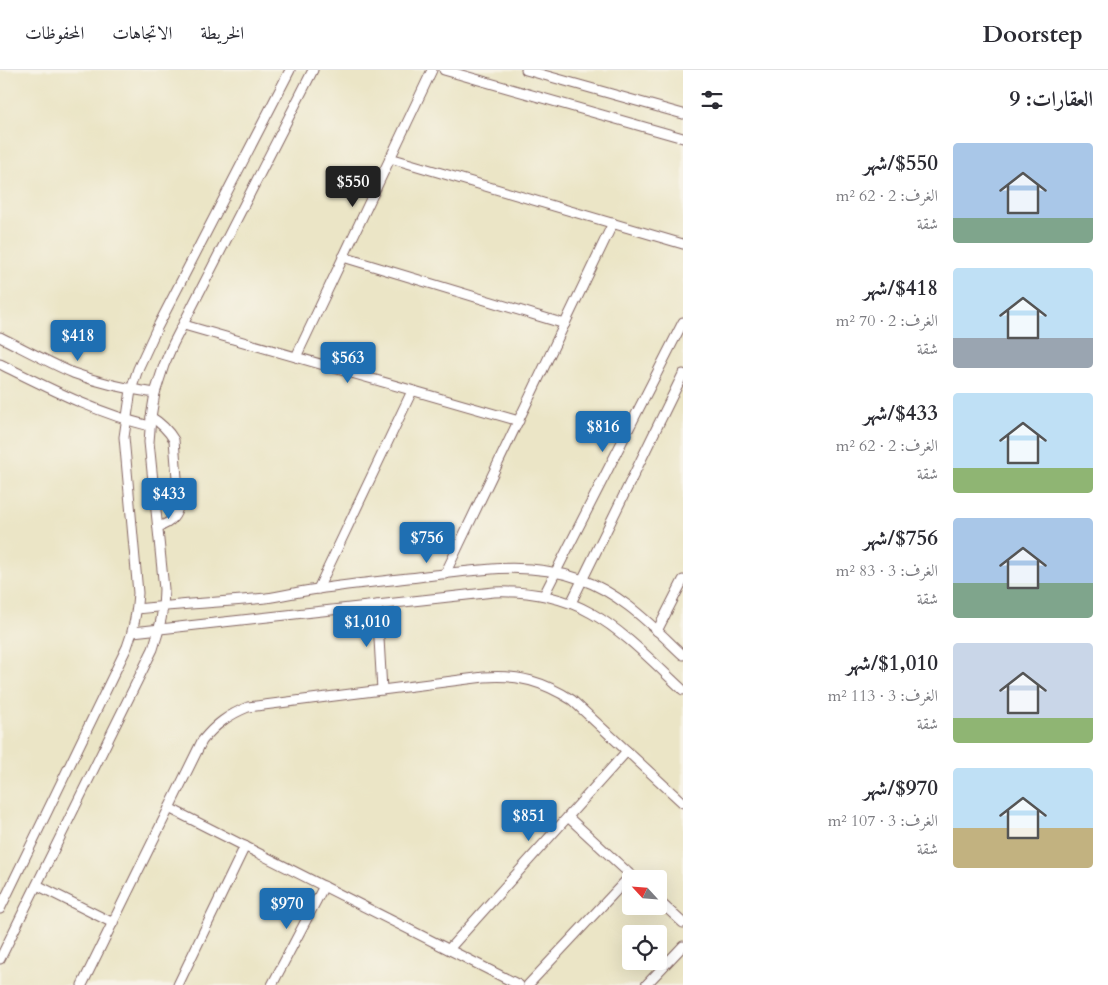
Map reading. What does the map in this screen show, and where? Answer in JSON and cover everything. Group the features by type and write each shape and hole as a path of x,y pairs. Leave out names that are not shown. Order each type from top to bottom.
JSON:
{"street":[{"path":"0,909 133,632 138,593 124,437 131,390 147,348 290,70"},
{"path":"0,959 150,656 160,629 164,606 164,589 149,442 155,393 164,365 313,70"},
{"path":"296,357 432,70"},
{"path":"444,70 683,138"},
{"path":"526,70 683,114"},
{"path":"390,158 683,244"},
{"path":"446,574 613,223"},
{"path":"343,257 565,324"},
{"path":"544,595 683,322"},
{"path":"184,324 519,421"},
{"path":"0,337 72,372 101,383 155,393"},
{"path":"0,364 94,409 150,426"},
{"path":"571,603 683,374"},
{"path":"318,589 412,390"},
{"path":"151,417 169,431 174,440 179,503 178,511 173,519 158,527"},
{"path":"137,609 267,598 318,589 446,574 526,568 556,572 606,590 628,605 683,655"},
{"path":"657,631 683,580"},
{"path":"133,632 494,592 544,595 571,603 599,616 615,628 683,690"},
{"path":"377,605 382,690"},
{"path":"82,985 202,742 215,726 231,714 248,707 492,676 515,676 551,687 572,700 683,803"},
{"path":"449,949 627,751"},
{"path":"170,808 520,985"},
{"path":"568,817 625,870"},
{"path":"178,985 245,846"},
{"path":"37,885 113,923"},
{"path":"272,985 324,886"},
{"path":"528,985 622,888"},
{"path":"668,909 683,923"},
{"path":"646,985 683,946"}]}
